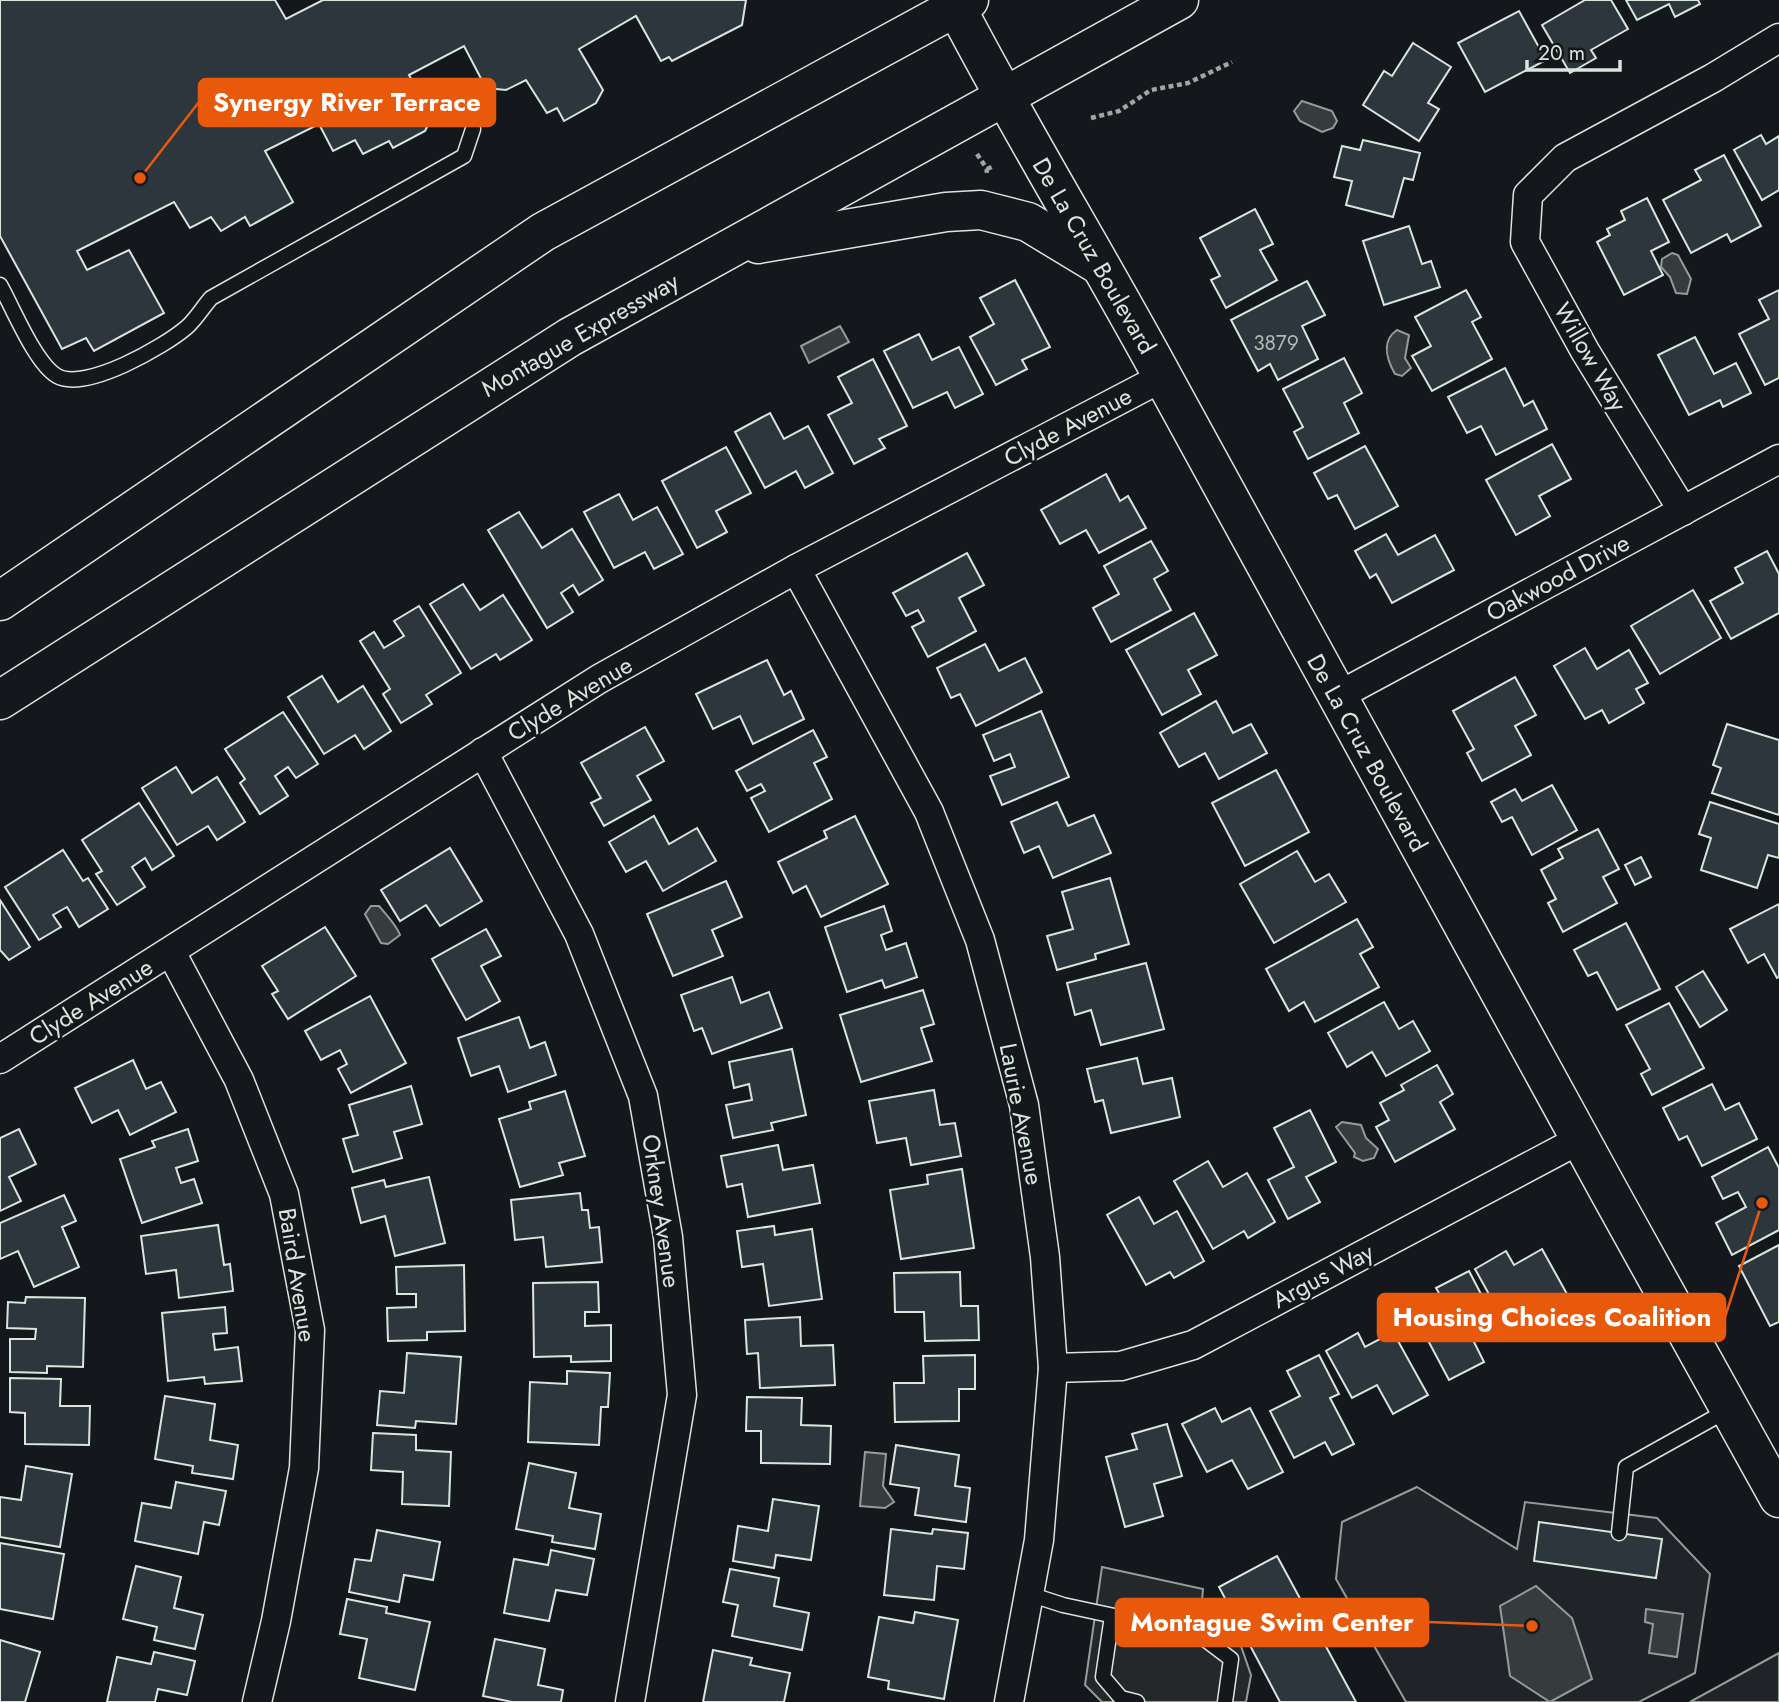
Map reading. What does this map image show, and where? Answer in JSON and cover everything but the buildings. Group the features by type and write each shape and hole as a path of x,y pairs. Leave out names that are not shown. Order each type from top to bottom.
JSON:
{"main road":[{"name":"Montague Expressway","path":"0,700 570,337 1180,0"},
{"name":"De La Cruz Boulevard","path":"958,2 1002,96 1163,377 1578,1140 1779,1498"},
{"path":"0,601 543,232 958,2"},
{"path":"731,248 946,212 981,211 1028,222 1099,265"}],"street":[{"name":"Willow Way","path":"1683,511 1585,351 1525,242 1528,195 1565,158 1713,78 1779,38"},
{"name":"Clyde Avenue","path":"0,1059 599,679 796,569 1163,377"},
{"name":"Oakwood Drive","path":"1336,697 1779,459"},
{"name":"Laurie Avenue","path":"796,569 929,812 980,940 1024,1105 1045,1257 1053,1368 1039,1540 1009,1702"},
{"name":"Orkney Avenue","path":"483,752 579,934 643,1096 668,1237 682,1395 630,1702"},
{"name":"Baird Avenue","path":"171,952 239,1080 284,1194 310,1330 304,1468 276,1621 257,1702"},
{"name":"Argus Way","path":"1053,1368 1121,1366 1193,1345 1578,1140"}],"lane":[{"path":"0,285 37,353 55,375 72,381 96,378 187,327 211,298 464,156 474,129"},
{"path":"1619,1533 1626,1466 1729,1410"},
{"path":"1029,1594 1112,1616 1198,1634 1231,1659 1225,1702"},
{"path":"1112,1616 1103,1677 1121,1699 1137,1702"}],"path":[{"path":"1091,118 1119,110 1151,90 1188,83 1232,62"},
{"path":"977,154 987,169 994,166"}],"shaded area":[{"path":"1302,101 1332,111 1337,121 1333,128 1322,132 1300,121 1294,111"},
{"path":"1672,253 1678,255 1691,279 1687,294 1676,293 1670,277 1661,267 1662,259"},
{"path":"840,326 849,342 809,363 801,346"},
{"path":"1397,330 1409,335 1405,358 1411,368 1402,376 1395,374 1387,350 1389,339"},
{"path":"371,906 379,906 399,931 400,935 388,944 381,943 365,914"},
{"path":"1342,1122 1361,1125 1366,1138 1378,1149 1374,1158 1363,1161 1354,1157 1355,1153 1336,1127"},
{"path":"865,1452 886,1454 883,1486 894,1502 885,1508 860,1506"},
{"path":"1417,1487 1517,1549 1525,1502 1657,1518 1710,1574 1695,1673 1639,1702 1406,1702 1336,1579 1342,1522"},
{"path":"1102,1567 1203,1589 1201,1612 1241,1646 1251,1675 1246,1702 1102,1702 1085,1685"},
{"path":"1536,1586 1572,1618 1592,1679 1550,1702 1510,1676 1500,1606"},
{"path":"1646,1609 1683,1614 1677,1657 1649,1653 1653,1624 1645,1622"},
{"path":"1779,1653 1779,1702 1690,1702"}],"place":[{"name":"Synergy River Terrace","path":"140,178"},
{"name":"Housing Choices Coalition","path":"1762,1203"},
{"name":"Montague Swim Center","path":"1532,1626"}]}
